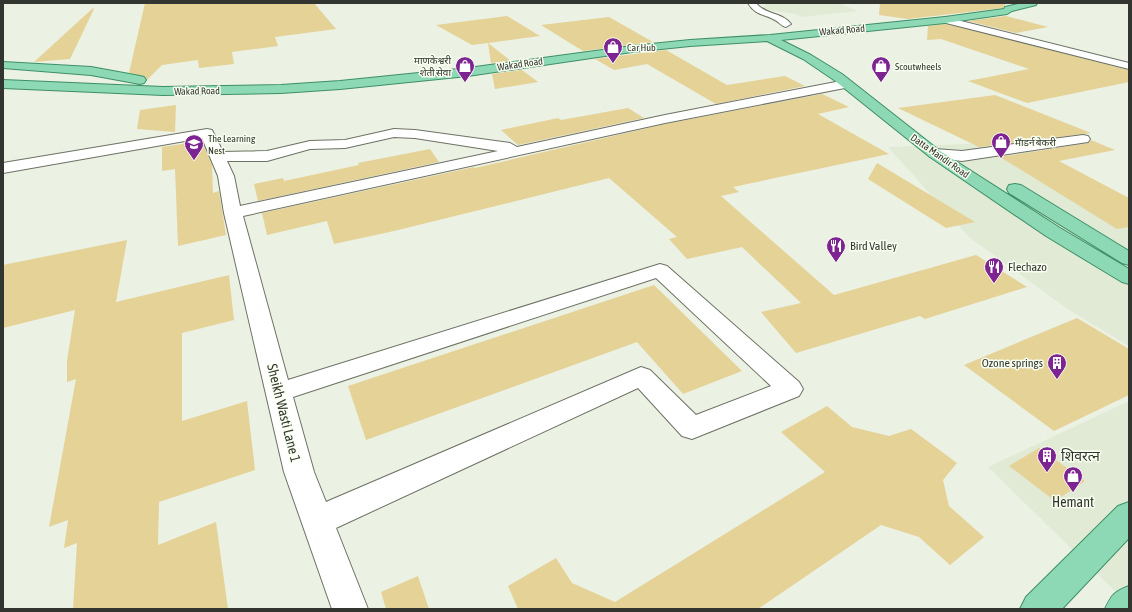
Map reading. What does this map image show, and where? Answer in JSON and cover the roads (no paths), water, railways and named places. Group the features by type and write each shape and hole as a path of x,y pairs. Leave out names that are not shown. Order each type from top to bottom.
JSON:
{"main road":[{"path":"978,6 1012,3"},
{"name":"Wakad Road","path":"3,65 91,71 116,74 131,80 165,82 285,81 418,71 765,29 792,27 818,32 946,20 1006,11 1008,9 1033,3"},
{"name":"Datta Mandir Road","path":"792,27 838,77 890,116 934,154 1053,232 1129,278"},
{"name":"Wakad Road","path":"3,84 163,91 281,89 405,79 690,43 765,29"},
{"name":"Datta Mandir Road","path":"765,29 814,51 852,75 962,156 1072,226 1129,259"},
{"path":"690,43 720,42 755,44 782,49 814,51 818,32"},
{"path":"1053,232 1072,226"},
{"path":"1038,609 1129,516"},
{"path":"1123,609 1129,603"}],"street":[{"path":"752,3 755,8 764,13 782,18 792,27"},
{"path":"764,13 760,15 767,20 765,29"},
{"path":"946,20 1127,65"},
{"path":"233,213 665,119 846,84"},
{"name":"Sheikh Wasti Lane 1","path":"3,168 207,133 226,176 233,213 299,472 350,609"},
{"path":"218,157 267,156 310,145 345,144 394,133 415,134 523,150"},
{"path":"934,154 962,156 1083,139"},
{"path":"279,392 660,270 790,389 692,428 641,376 317,521"}],"place":[{"name":"Car Hub","path":"613,64"},
{"name":"माणकेश्वरी शेती सेवा","path":"465,83"},
{"name":"Scoutwheels","path":"881,83"},
{"name":"मॅाडर्न बेकरी","path":"1001,159"},
{"name":"The Learning Nest","path":"194,161"},
{"name":"Bird Valley","path":"836,263"},
{"name":"Flechazo","path":"994,284"},
{"name":"Ozone springs","path":"1057,380"},
{"name":"शिवरत्न","path":"1047,473"},
{"name":"Hemant","path":"1073,493"}]}
